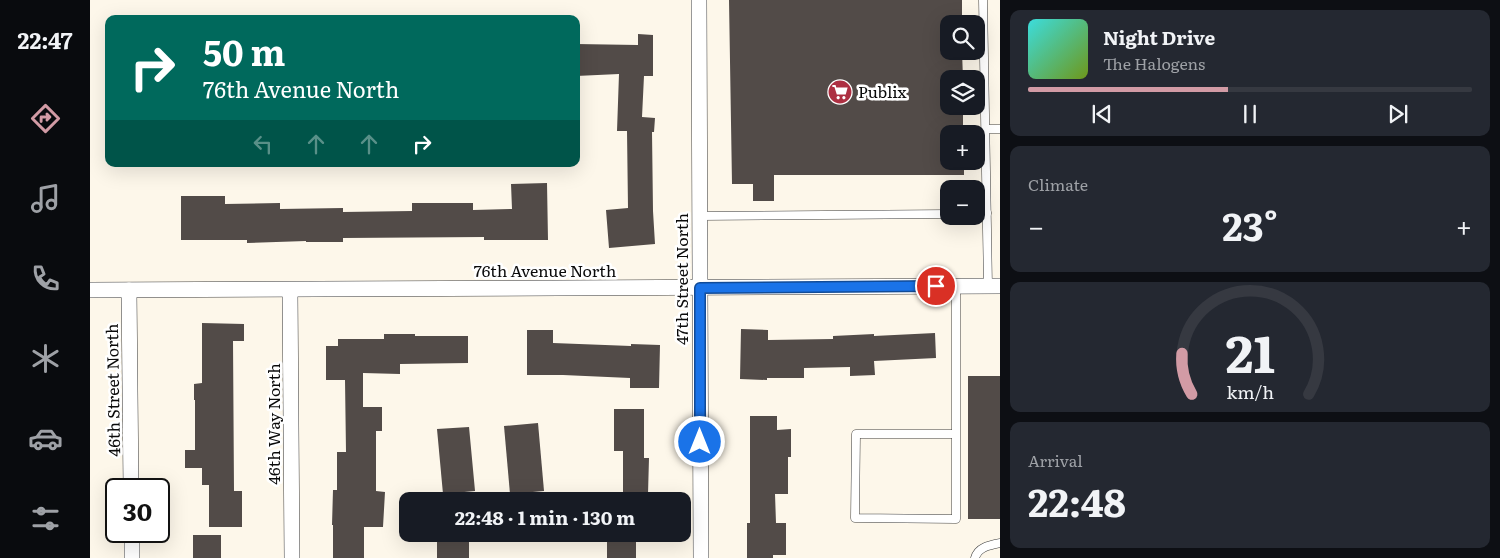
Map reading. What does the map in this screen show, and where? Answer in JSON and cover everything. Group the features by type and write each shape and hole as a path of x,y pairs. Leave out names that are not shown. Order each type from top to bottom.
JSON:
{"street":[{"name":"47th Street North","path":"699,0 701,558"},
{"name":"76th Avenue North","path":"90,290 994,286"},
{"name":"46th Street North","path":"130,290 131,478"},
{"name":"46th Way North","path":"290,290 292,558"},
{"path":"132,543 132,558"}],"lane":[{"path":"983,0 987,213 994,286"},
{"path":"986,129 1000,128"},
{"path":"699,216 940,214"},
{"path":"956,286 956,434 956,519 855,518 856,434 956,434"},
{"path":"975,558 984,548 991,544 1000,543"}],"building":[{"name":"Publix","path":"729,0 962,0 962,15 940,15 940,60 962,60 963,70 940,70 940,115 963,115 963,125 940,125 940,170 964,170 964,175 774,175 774,201 753,201 753,184 732,184"},
{"path":"638,34 653,35 653,76 644,76 642,117 655,118 654,132 652,132 655,244 609,248 606,210 628,208 627,131 617,131 619,74 580,76 580,44 638,45"},
{"path":"547,183 548,240 484,240 484,237 343,238 343,242 247,243 247,240 181,240 181,196 225,196 225,204 280,203 280,209 343,208 343,212 412,211 412,203 473,203 473,210 512,209 511,184"},
{"path":"202,323 244,324 244,341 233,341 234,491 242,491 242,527 209,527 209,485 202,485 202,468 185,468 185,450 195,450 194,384 202,383"},
{"path":"741,329 768,330 768,340 833,339 833,336 935,333 936,358 874,361 875,375 850,376 850,367 804,368 804,378 740,379"},
{"path":"527,330 553,330 553,343 631,346 631,344 660,345 659,388 630,388 630,378 527,375"},
{"path":"384,334 468,336 468,363 400,364 400,374 363,373 363,407 382,407 382,431 376,431 376,491 385,492 383,527 364,527 364,558 333,558 333,490 337,490 337,452 346,452 345,380 326,380 326,346 338,346 338,339 384,339"},
{"path":"968,376 1000,376 1000,519 968,519"},
{"path":"614,409 644,409 644,458 649,458 648,492 623,492 623,451 614,451"},
{"path":"750,416 777,416 777,430 791,429 791,457 788,457 788,494 775,494 776,523 786,523 786,555 773,555 773,558 747,558 747,523 750,523"},
{"path":"538,423 544,491 510,492 504,426"},
{"path":"469,427 475,491 443,492 437,429"},
{"path":"193,535 221,535 221,558 193,558"},
{"path":"437,542 469,542 469,558 437,558"},
{"path":"607,542 636,542 636,558 607,558"}],"place":[{"name":"Publix","path":"840,92"}],"route":[{"path":"700,442 700,288 936,286"}]}
